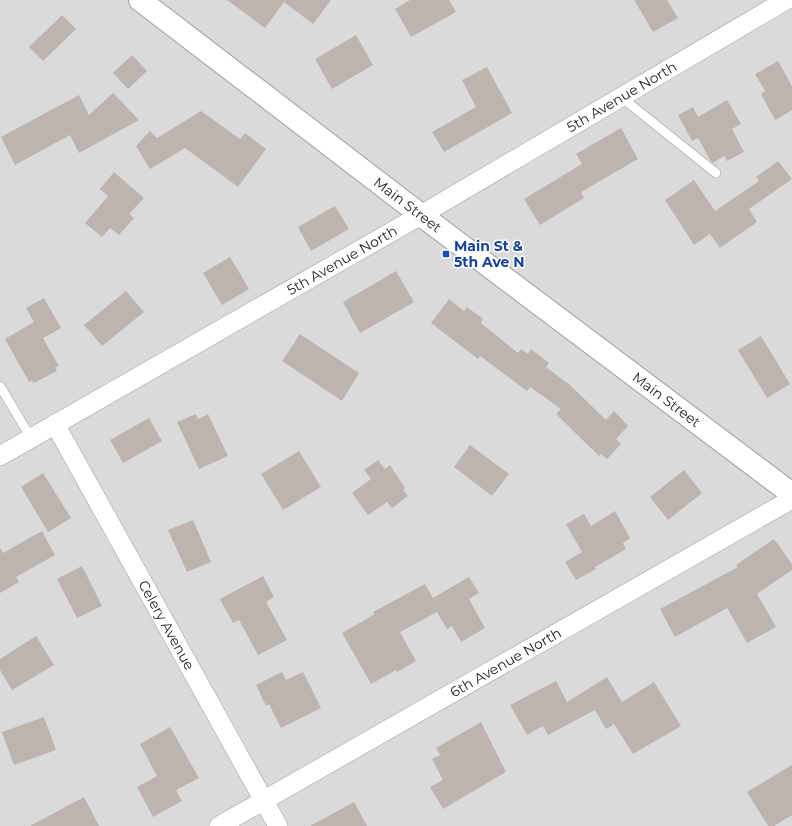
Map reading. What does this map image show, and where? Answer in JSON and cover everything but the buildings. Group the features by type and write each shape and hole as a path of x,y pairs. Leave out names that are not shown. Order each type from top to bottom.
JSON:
{"street":[{"name":"Main Street","path":"140,0 421,216 792,494"},
{"name":"5th Avenue North","path":"0,456 421,216 786,0"},
{"name":"Celery Avenue","path":"55,424 278,826"},
{"name":"6th Avenue North","path":"219,826 792,499"}],"lane":[{"path":"621,97 716,173"},
{"path":"0,386 31,438"}],"shaded area":[{"path":"0,0 792,0 792,826 0,826"}],"place":[{"name":"Main St & 5th Ave N","path":"446,254"}]}
